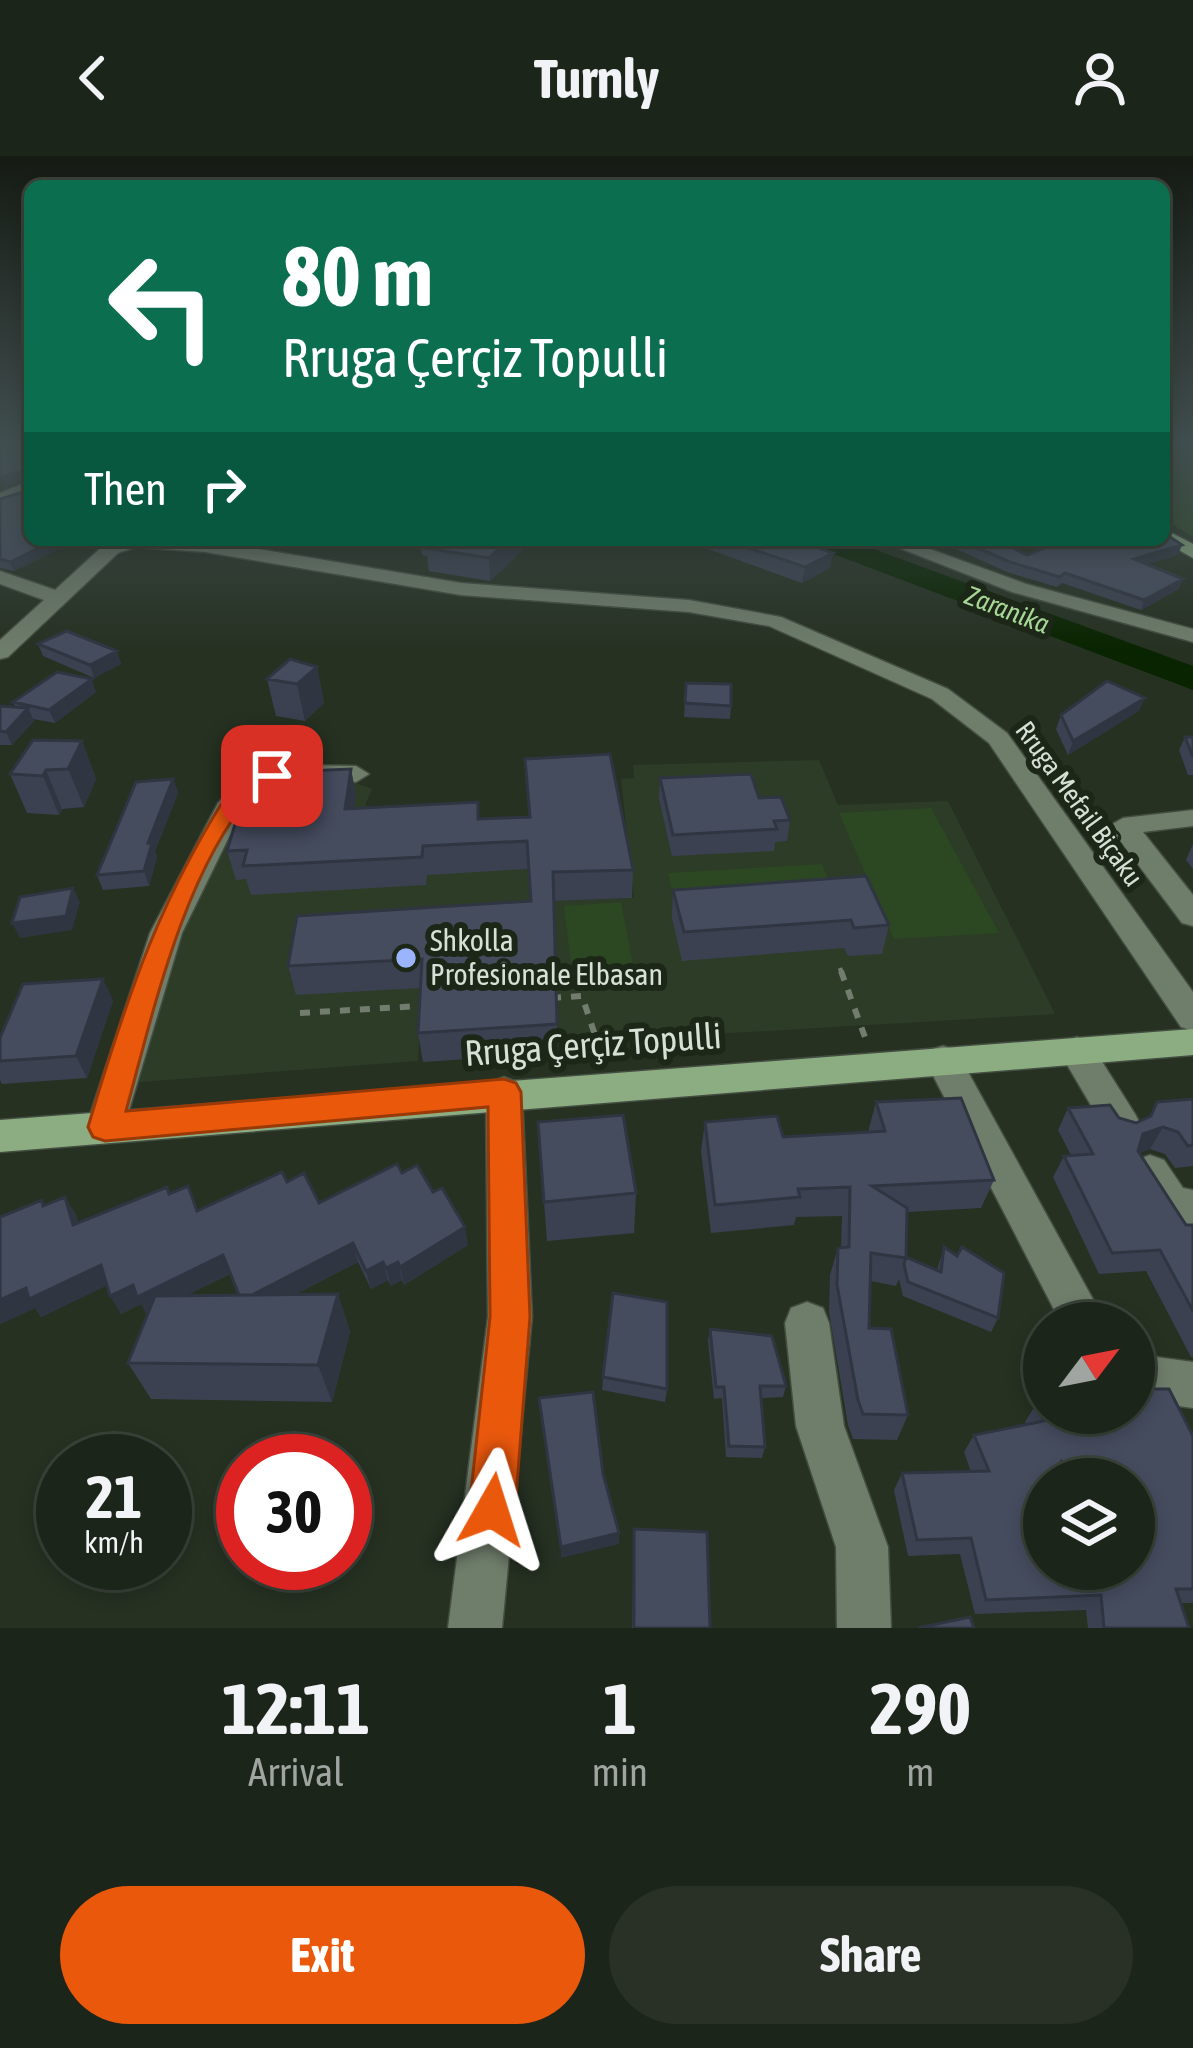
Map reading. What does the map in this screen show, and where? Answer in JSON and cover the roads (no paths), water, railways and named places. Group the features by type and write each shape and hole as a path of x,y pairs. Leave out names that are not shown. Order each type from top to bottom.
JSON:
{"main road":[{"name":"Rruga Çerçiz Topulli","path":"0,1136 504,1092 1193,1042"}],"street":[{"name":"Rruga Mefail Biçaku","path":"0,652 111,549 120,546"},
{"name":"Rruga Mefail Biçaku","path":"205,546 461,589 689,606 774,621 940,694 998,739 1193,1018"},
{"path":"904,546 1019,588 1193,636"},
{"path":"0,577 59,599"},
{"path":"0,618 35,617"},
{"path":"105,1127 149,971 172,915 247,783 272,776 356,773"},
{"path":"1193,818 1123,826 1193,916"},
{"path":"1077,1051 1122,1125"},
{"path":"943,1060 1073,1302"},
{"path":"475,1628 510,1317 504,1092"},
{"path":"1149,1170 1170,1202 1193,1208"},
{"path":"807,1322 820,1426 862,1547 864,1628"},
{"path":"1155,1380 1193,1385"}],"waterway":[{"name":"Zaranika","path":"838,546 1193,679"}],"place":[{"name":"Shkolla Profesionale Elbasan","path":"406,958"}]}
